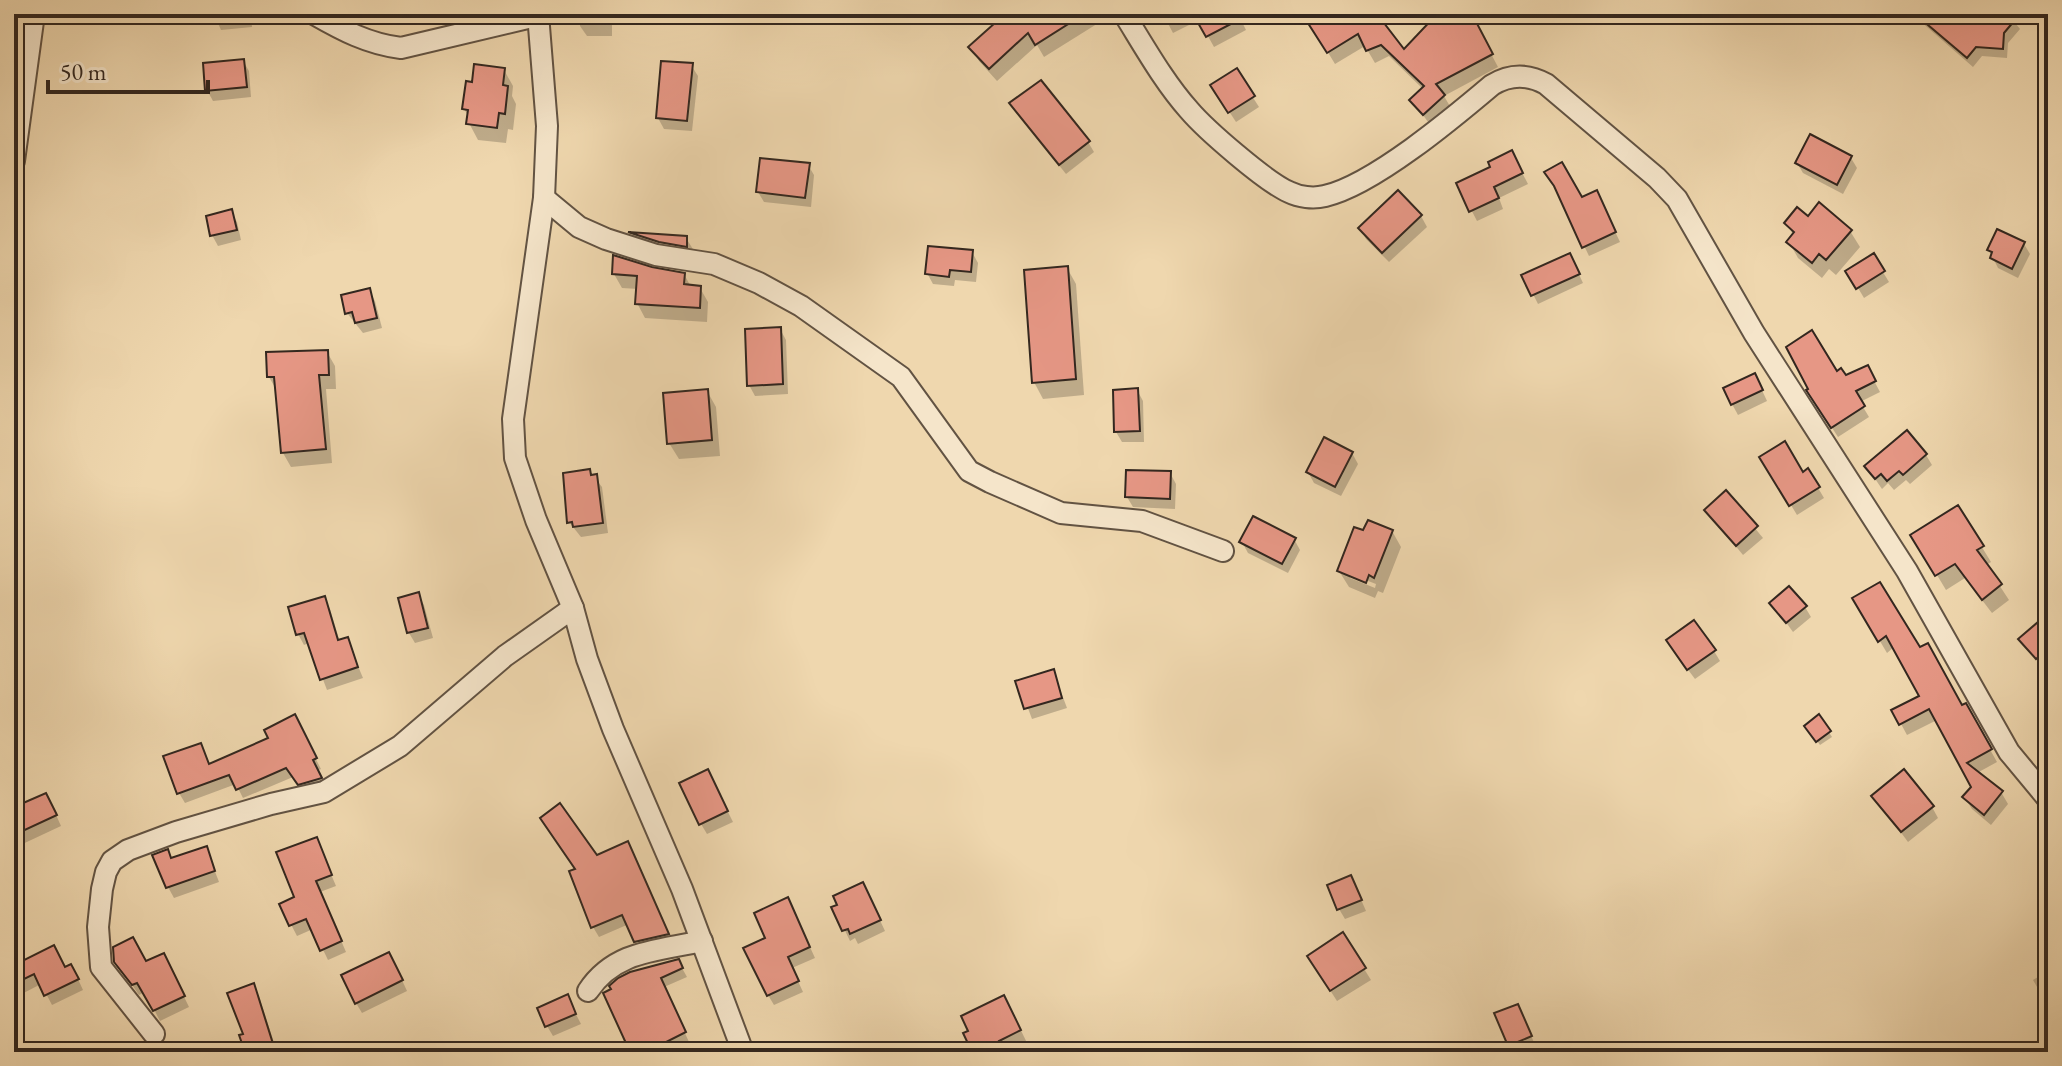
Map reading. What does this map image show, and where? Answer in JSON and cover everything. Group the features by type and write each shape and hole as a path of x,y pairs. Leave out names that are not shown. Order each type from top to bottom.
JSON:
{"street":[{"path":"14,161 34,14"},
{"path":"314,14 379,46 401,48 537,15 547,126 544,198 513,419 515,458 536,520 573,608 587,659 613,729 702,941 743,1052"},
{"path":"1124,14 1190,111 1261,173 1288,192 1310,198 1325,196 1353,185 1394,161 1501,80 1519,76 1533,76 1546,84 1646,168 1677,199 1754,333 1907,571 2009,752 2048,799"},
{"path":"544,198 579,227 606,239 656,255 714,264 759,283 801,306 901,377 969,471 990,482 1061,513 1142,521 1223,551"},
{"path":"154,1034 101,967 98,927 104,881 112,861 128,850 176,832 324,792 400,746 505,656 573,608"},
{"path":"588,991 615,963 702,941"}],"building":[{"path":"1005,14 1084,14 1035,45 1028,33 989,69 968,47"},
{"path":"1193,14 1250,14 1206,37"},
{"path":"1316,14 1377,14 1404,49 1437,14 1472,14 1493,54 1436,84 1445,95 1423,115 1409,100 1424,86 1381,45 1366,51 1358,34 1327,53 1306,20"},
{"path":"1915,14 2020,14 2004,33 2003,49 1976,47 1967,58"},
{"path":"244,59 247,87 205,91 203,63"},
{"path":"661,61 693,63 687,121 656,118"},
{"path":"474,64 505,68 503,85 508,86 505,114 499,113 497,128 466,124 468,110 462,109 466,81 472,82"},
{"path":"1237,68 1255,96 1228,113 1210,85"},
{"path":"1041,80 1090,141 1059,165 1009,103"},
{"path":"1810,134 1852,156 1837,185 1795,163"},
{"path":"1512,150 1523,173 1494,187 1499,198 1469,212 1456,183 1490,167 1488,162"},
{"path":"760,158 810,163 805,198 756,192"},
{"path":"1562,162 1582,197 1597,190 1616,232 1582,248 1554,186 1544,172"},
{"path":"1398,190 1422,215 1382,253 1358,228"},
{"path":"1819,202 1852,230 1826,260 1819,254 1812,263 1786,242 1794,232 1784,223 1797,207 1808,216"},
{"path":"232,209 237,230 210,236 206,216"},
{"path":"1997,229 2025,242 2012,269 1990,258 1992,252 1987,250"},
{"path":"628,232 687,236 687,247 659,242"},
{"path":"928,246 973,250 971,272 950,270 949,277 925,274"},
{"path":"1570,253 1580,274 1531,296 1521,275"},
{"path":"1874,253 1885,271 1856,289 1845,271"},
{"path":"613,255 685,273 684,284 701,286 700,308 635,304 637,276 612,274"},
{"path":"1068,266 1076,379 1032,383 1024,270"},
{"path":"370,288 377,318 355,323 352,312 345,314 341,295"},
{"path":"781,327 783,384 747,386 745,329"},
{"path":"1812,330 1837,371 1841,368 1846,375 1868,365 1876,381 1856,391 1865,406 1831,428 1806,390 1786,347"},
{"path":"328,350 329,375 319,375 326,449 281,453 274,377 267,377 266,352"},
{"path":"1755,373 1763,390 1731,405 1723,388"},
{"path":"1138,388 1140,431 1114,432 1113,390"},
{"path":"708,389 712,440 667,444 663,393"},
{"path":"1907,430 1927,454 1903,475 1899,471 1887,481 1881,474 1875,479 1864,466"},
{"path":"1324,437 1353,452 1335,487 1306,472"},
{"path":"1785,441 1803,472 1808,468 1820,487 1789,506 1759,457"},
{"path":"590,469 591,475 597,474 603,523 573,527 572,522 567,523 563,473"},
{"path":"1126,470 1171,471 1170,499 1125,497"},
{"path":"1726,490 1758,526 1736,546 1704,510"},
{"path":"1958,505 1984,546 1977,550 2002,584 1982,600 1955,564 1935,576 1910,535"},
{"path":"1253,516 1296,538 1282,564 1239,542"},
{"path":"1368,520 1393,530 1374,578 1369,575 1366,583 1337,571 1354,527 1363,530"},
{"path":"1880,582 1920,647 1928,643 1962,705 1966,703 1992,749 1967,763 2003,791 1984,815 1962,797 1971,787 1929,709 1899,725 1891,710 1919,696 1886,636 1878,642 1852,598"},
{"path":"1789,586 1807,606 1786,623 1769,603"},
{"path":"419,592 428,628 407,633 398,598"},
{"path":"325,596 338,640 348,637 358,667 320,680 304,633 296,635 288,607"},
{"path":"1694,620 1716,650 1687,670 1666,640"},
{"path":"2038,622 2048,633 2048,649 2036,659 2018,639"},
{"path":"1054,669 1062,698 1024,709 1015,681"},
{"path":"295,714 317,758 313,760 322,778 298,785 286,768 236,790 229,775 177,794 163,756 201,743 209,764 268,738 264,730"},
{"path":"1819,714 1831,731 1816,742 1804,726"},
{"path":"708,769 728,811 699,825 679,783"},
{"path":"1904,769 1934,806 1901,832 1871,796"},
{"path":"46,793 57,815 14,835 14,807"},
{"path":"560,803 597,855 628,841 669,934 634,942 622,915 591,928 569,871 575,869 540,818"},
{"path":"317,837 332,875 316,881 342,941 320,951 306,919 289,926 279,904 294,897 276,852"},
{"path":"207,846 215,871 166,888 152,855 168,849 171,858"},
{"path":"1351,875 1362,900 1337,910 1327,885"},
{"path":"863,882 881,920 850,934 848,929 842,931 831,907 837,905 833,896"},
{"path":"788,897 810,947 788,957 799,981 767,996 743,948 765,938 754,913"},
{"path":"1343,932 1366,968 1330,991 1307,956"},
{"path":"133,937 146,961 164,953 185,996 153,1011 137,983 132,985 114,962 113,947"},
{"path":"54,945 65,967 71,964 79,979 44,996 34,974 14,984 14,965"},
{"path":"389,952 403,980 355,1004 341,975"},
{"path":"679,959 683,968 661,978 686,1032 654,1052 630,1052 603,993 611,989 609,986 618,978 630,972"},
{"path":"254,983 274,1047 260,1052 245,1052 239,1035 243,1034 227,993"},
{"path":"568,994 576,1014 545,1027 537,1008"},
{"path":"1004,995 1021,1030 999,1041 1001,1045 985,1052 972,1052 963,1033 968,1031 961,1016"},
{"path":"1518,1004 1532,1036 1508,1046 1494,1013"}]}
